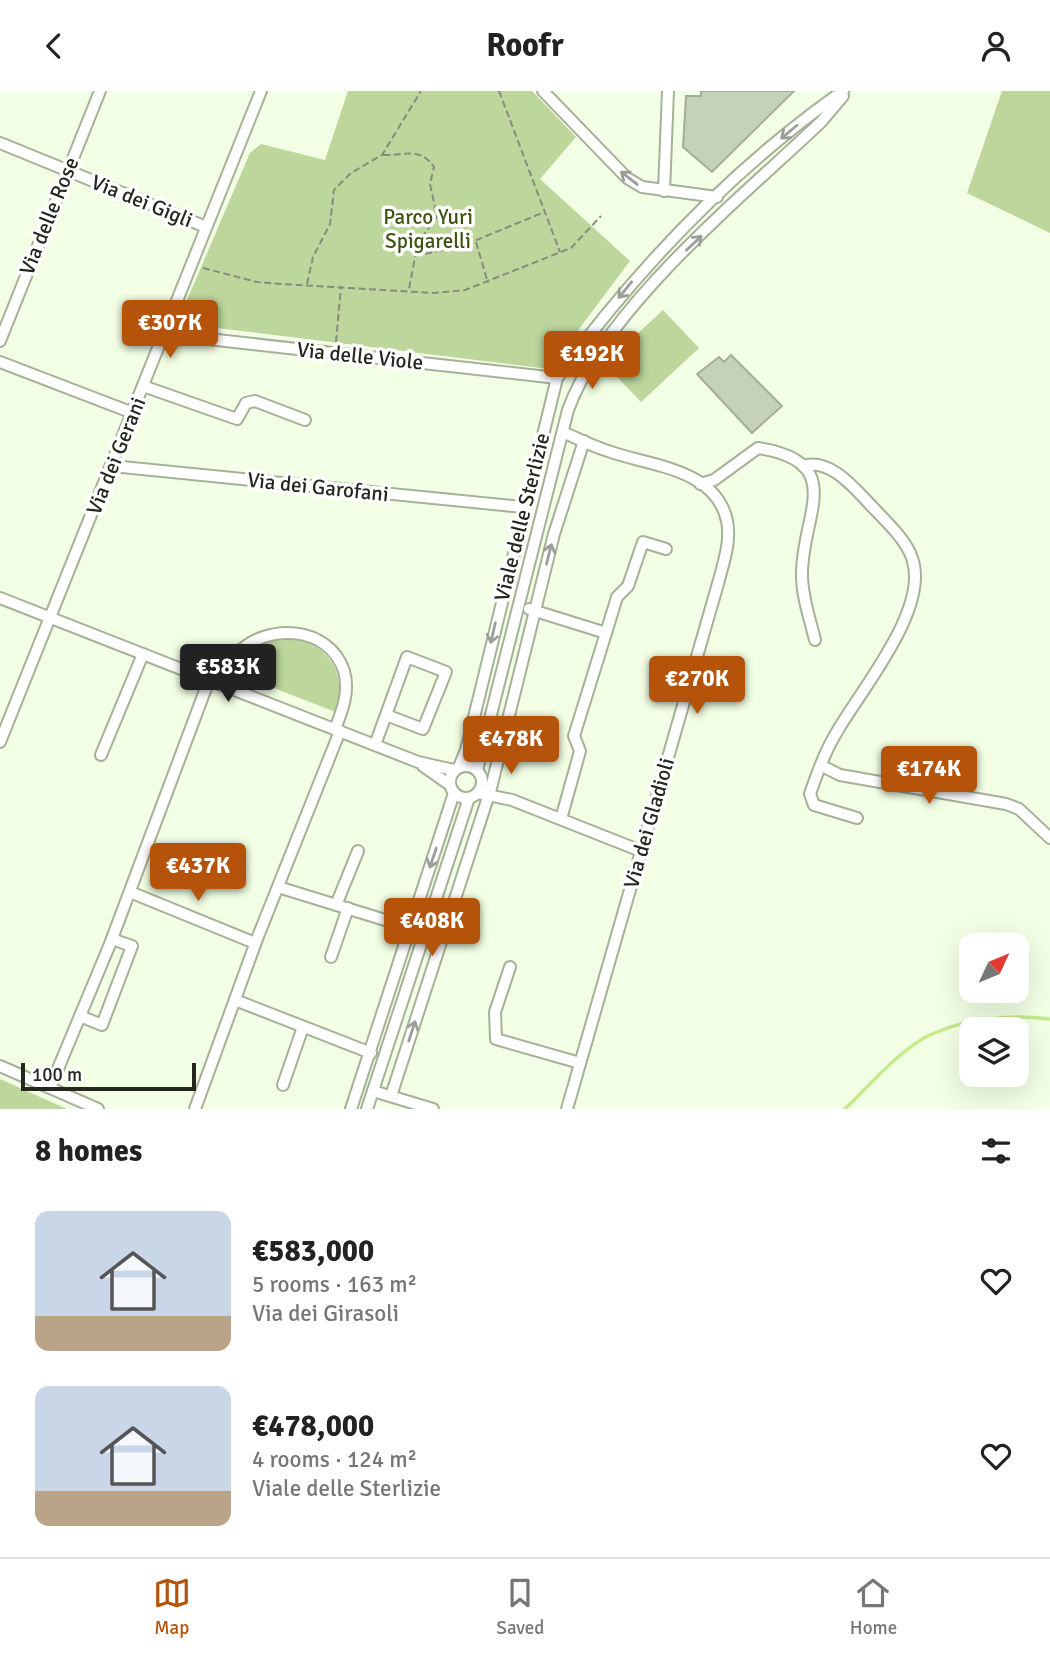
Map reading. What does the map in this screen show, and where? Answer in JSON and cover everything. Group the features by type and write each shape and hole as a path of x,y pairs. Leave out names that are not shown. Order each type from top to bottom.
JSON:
{"street":[{"name":"Via delle Rose","path":"0,341 100,91"},
{"name":"Via dei Gerani","path":"0,742 261,91"},
{"path":"543,91 627,178 642,187 717,197"},
{"path":"664,191 668,91"},
{"name":"Viale delle Sterlizie","path":"452,789 457,769 467,750 523,507 557,378 592,330 658,251 813,112 845,91"},
{"name":"Viale delle Sterlizie","path":"368,1109 481,787 520,606 578,382 672,263 821,122 845,91"},
{"name":"Via dei Gigli","path":"0,143 206,227"},
{"name":"Via delle Viole","path":"163,334 557,378"},
{"path":"0,362 133,413"},
{"path":"143,386 237,419 246,403 255,401 304,420"},
{"name":"Via dei Gladioli","path":"563,432 609,452 662,465 689,475 722,508 727,522 727,546 567,1109"},
{"name":"Viale delle Sterlizie","path":"391,1096 535,611 554,534 584,442"},
{"path":"700,484 714,480 758,448 795,459 814,479 816,496 802,576 815,639"},
{"path":"803,466 812,463 843,477 912,556 916,574 915,593 908,617 835,733 809,800 814,805 856,818"},
{"name":"Via dei Garofani","path":"112,466 523,507"},
{"path":"561,820 580,751 574,736 617,597 628,586 643,542 666,549"},
{"path":"0,598 418,762 457,769 481,787 641,851"},
{"path":"520,606 606,633"},
{"path":"195,1109 337,730 346,692 343,669 333,654 309,637 293,631 262,637 236,656 222,685"},
{"path":"101,755 144,655"},
{"path":"375,745 407,657 446,672 423,729 386,715"},
{"path":"50,1088 130,893 209,680"},
{"path":"418,762 452,789 481,787"},
{"path":"822,766 840,775 1006,804 1027,815 1050,838"},
{"path":"351,1109 411,928 452,789"},
{"path":"336,905 358,851"},
{"path":"278,887 411,928"},
{"path":"130,893 256,943"},
{"path":"331,957 348,908"},
{"path":"80,1016 102,1024 132,946 112,939"},
{"path":"510,967 495,1012 496,1039 580,1063"},
{"path":"235,1000 371,1053"},
{"path":"283,1084 303,1027"},
{"path":"0,1066 98,1109"},
{"path":"373,1091 433,1109"}],"path":[{"path":"306,285 313,257 330,224 334,190 351,173 382,155 421,91"},
{"path":"499,91 560,253"},
{"path":"382,155 401,155 415,151 421,153 434,167 430,184 437,216 423,233 414,256 409,290"},
{"path":"414,256 475,241 544,212"},
{"path":"191,265 257,282 455,291 488,282 571,248 601,216"},
{"path":"475,241 488,282"},
{"path":"335,353 341,286"}],"green space":[{"name":"Parco Yuri Spigarelli","path":"348,91 532,91 576,137 540,179 630,261 549,369 177,323 250,153 261,144 325,160"},
{"path":"1002,91 1050,91 1050,233 967,193"},
{"path":"663,310 699,348 641,402 605,364"},
{"path":"288,637 315,647 332,663 339,685 338,713 233,672 256,647"},
{"path":"0,1079 67,1109 0,1109"}],"building":[{"path":"701,91 794,91 712,172 683,147 686,96 701,96"},
{"path":"731,355 782,406 752,433 697,374 719,357 724,362"}],"waterway":[{"path":"845,1109 898,1057 932,1034 960,1024 990,1019 1050,1019"}]}
